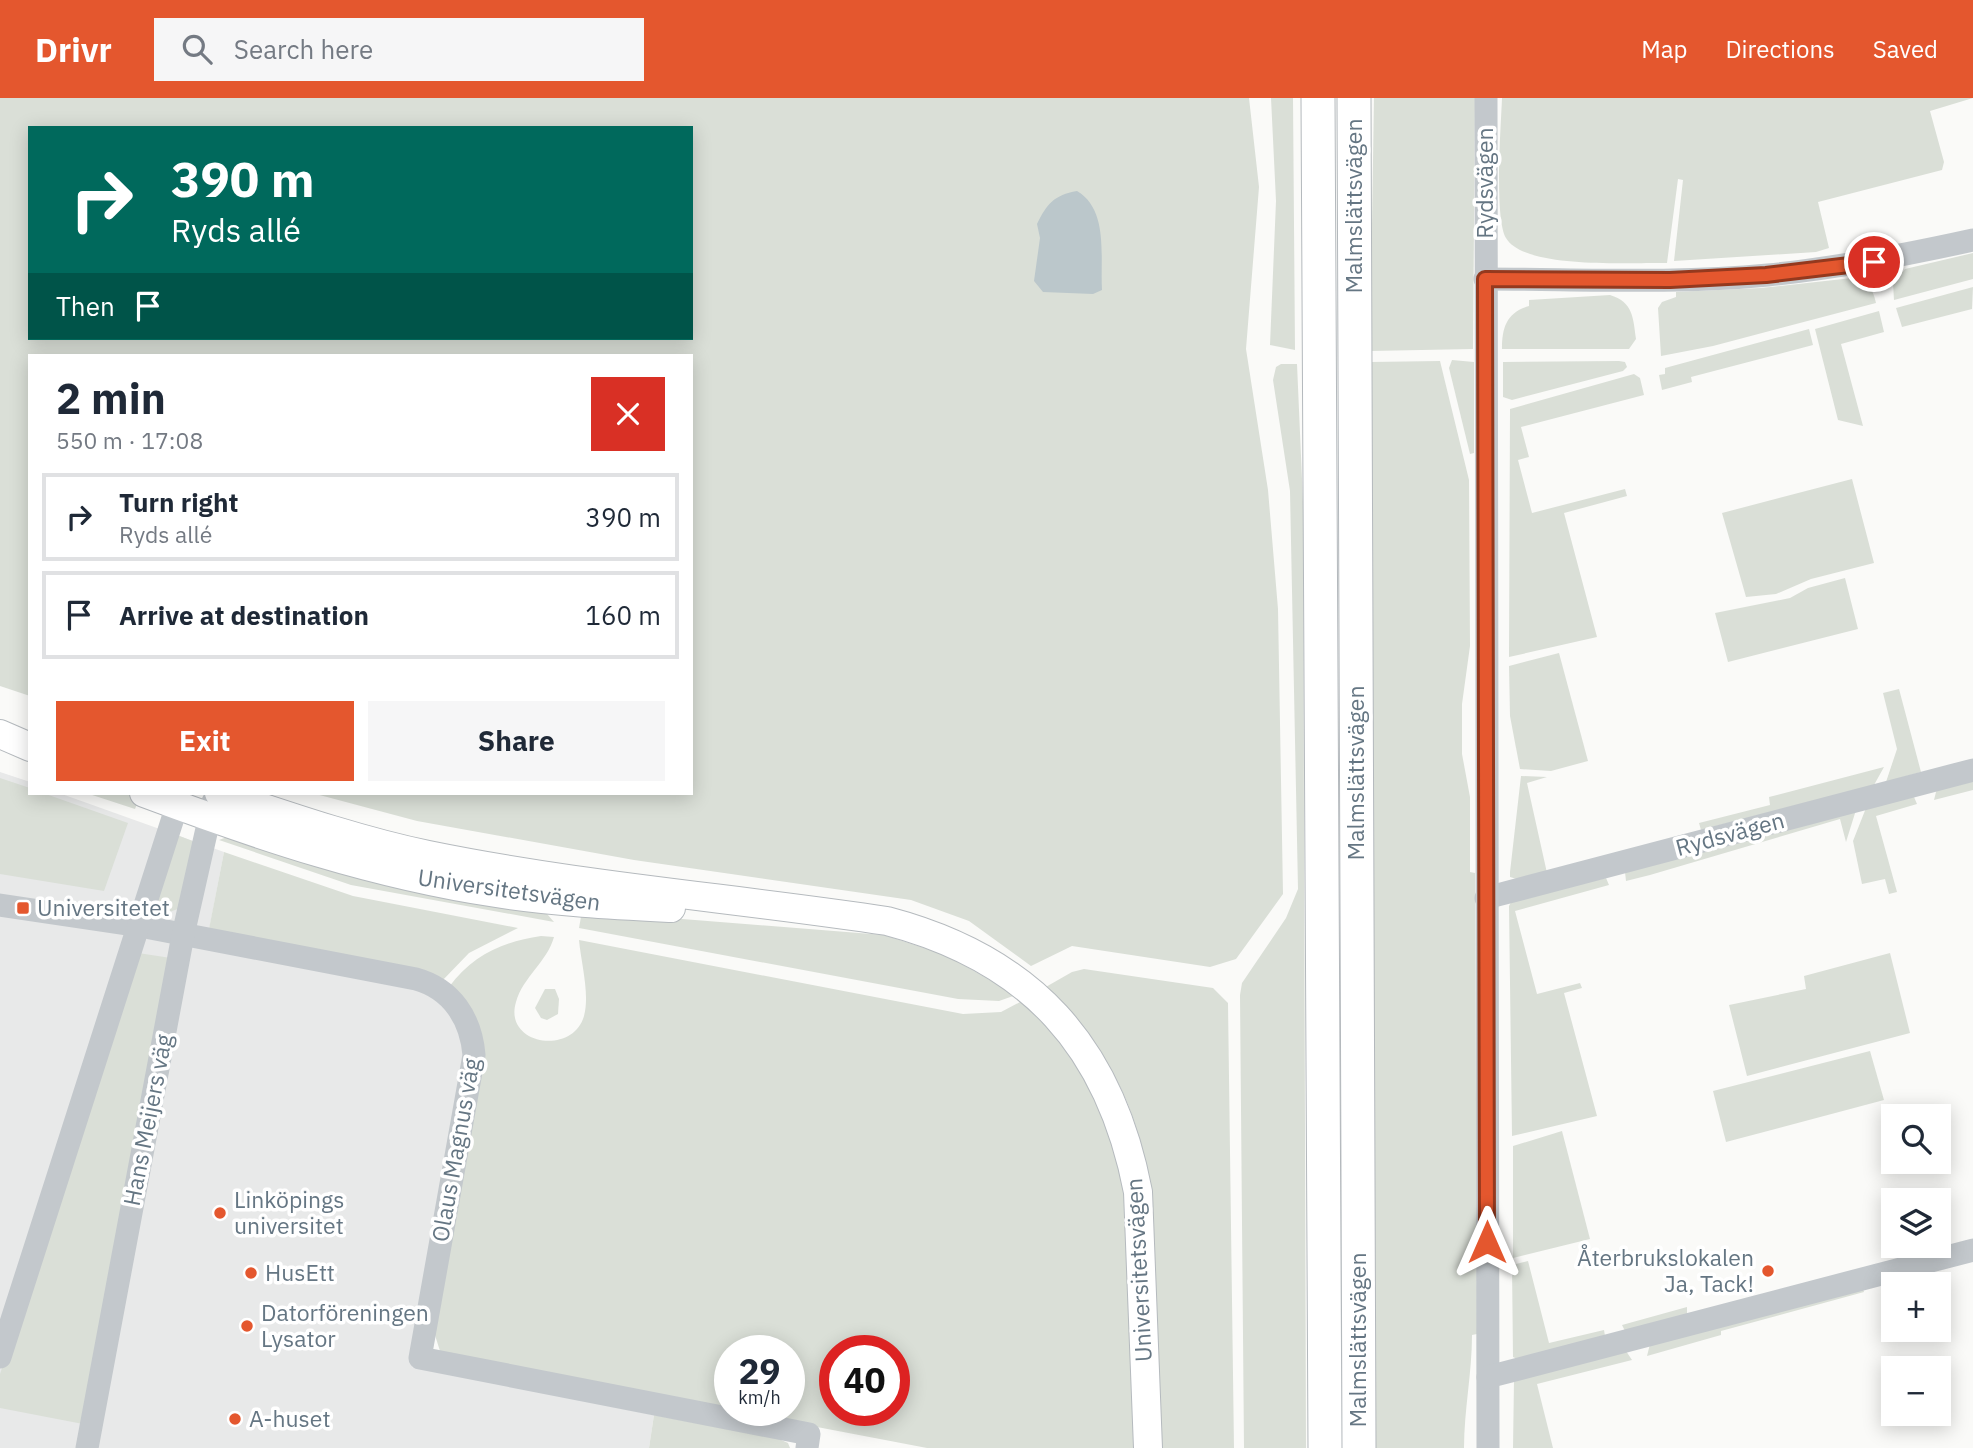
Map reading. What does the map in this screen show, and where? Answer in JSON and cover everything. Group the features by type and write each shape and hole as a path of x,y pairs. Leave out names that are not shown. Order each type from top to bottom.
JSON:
{"highway":[{"name":"Malmslättsvägen","path":"1318,98 1325,1448"},
{"name":"Malmslättsvägen","path":"1354,98 1359,1448"}],"main road":[{"path":"0,720 28,728"},
{"path":"0,734 28,746"},
{"name":"Universitetsvägen","path":"156,795 214,801 428,855 499,868 887,921 944,938 1004,973 1052,1012 1075,1037 1097,1071 1120,1119 1130,1150 1138,1192 1147,1448"}],"street":[{"name":"Rydsvägen","path":"1486,98 1488,1448"},
{"path":"1485,279 1639,281 1766,275 1874,262 1973,240"},
{"name":"Rydsvägen","path":"1486,898 1973,770"},
{"path":"0,1357 179,799"},
{"name":"Hans Meijers väg","path":"87,1448 183,935 214,801"},
{"name":"Olaus Magnus väg","path":"0,905 140,926 426,982 440,990 463,1015 470,1030 474,1055 420,1358 809,1434 807,1448"},
{"path":"1488,1377 1973,1250"}],"shaded area":[{"path":"0,98 1249,98 1259,187 1246,349 1268,490 1278,609 1283,894 1236,959 1210,967 1072,946 1031,966 969,921 911,900 634,860 417,821 320,795 693,795 693,354 28,354 28,695 0,686"},
{"path":"1271,98 1293,98 1295,350 1270,345 1276,201"},
{"path":"1374,98 1475,98 1473,349 1370,351"},
{"path":"1502,98 1973,98 1930,111 1944,162 1942,170 1818,202 1829,248 1816,252 1674,261 1683,180 1678,179 1667,263 1630,263 1556,260 1517,248 1506,238 1502,227 1499,192"},
{"path":"1077,191 1087,199 1098,222 1102,249 1102,290 1093,294 1043,292 1034,281 1040,238 1037,224 1052,202 1062,195"},
{"path":"1973,253 1973,279 1894,300 1893,283 1905,269"},
{"path":"1852,278 1868,286 1876,303 1713,346 1661,356 1658,308 1662,302 1676,297 1676,292 1761,288"},
{"path":"1973,287 1972,309 1902,327 1896,308"},
{"path":"1610,295 1628,306 1630,311 1636,339 1629,349 1502,349 1507,322 1516,312 1529,306 1529,300"},
{"path":"1879,311 1884,332 1841,344 1863,426 1838,420 1815,329"},
{"path":"1809,329 1813,345 1691,377 1692,382 1662,390 1659,375 1665,374 1665,368"},
{"path":"1452,360 1474,362 1474,453 1470,454 1449,368"},
{"path":"1440,361 1469,480 1470,646 1462,704 1462,754 1470,797 1470,872 1475,873 1477,1334 1472,1335 1464,1448 1374,1448 1370,362"},
{"path":"1503,362 1625,362 1627,367 1623,371 1512,400 1503,397"},
{"path":"1281,364 1297,364 1303,502 1306,1448 1244,1448 1240,995 1242,983 1286,918 1298,889 1290,491 1273,380 1276,367"},
{"path":"1634,374 1640,378 1644,395 1521,427 1529,457 1518,460 1532,513 1625,489 1627,496 1564,513 1597,637 1509,657 1510,409"},
{"path":"1852,479 1874,563 1811,579 1776,594 1746,597 1722,513"},
{"path":"1845,578 1858,629 1728,662 1715,613 1790,598 1808,588"},
{"path":"1559,653 1588,761 1551,771 1520,769 1510,716 1509,666"},
{"path":"1899,689 1921,772 1886,782 1897,749 1883,693"},
{"path":"1884,767 1874,785 1701,830 1699,823 1770,805 1769,797"},
{"name":"Linköpings universitet","path":"0,772 28,781 28,795 65,795 224,852 206,946 422,988 452,1012 467,1058 412,1367 654,1415 649,1448 0,1448"},
{"path":"1521,776 1547,777 1527,783 1547,873 1520,880 1510,877 1510,872"},
{"path":"0,778 28,787 28,795 49,795 128,823 104,891 0,874"},
{"path":"1973,779 1973,790 1934,800 1937,788"},
{"path":"92,795 131,795 139,798 135,809"},
{"path":"1914,797 1917,804 1876,816 1897,892 1889,894 1885,879 1862,884 1853,841 1866,808"},
{"path":"1856,810 1846,842 1840,819 1626,881 1625,872"},
{"path":"177,835 195,842 178,909 166,913 161,910 158,899"},
{"path":"227,837 541,907 554,922 351,885 219,840"},
{"path":"224,852 353,896 518,928 469,953 441,982 209,929"},
{"path":"1606,878 1609,885 1515,911 1537,994 1580,983 1582,988 1564,993 1597,1116 1512,1136 1509,906 1512,900"},
{"path":"582,911 884,935 946,955 1016,995 999,1001 958,999 579,928"},
{"path":"541,936 554,937 516,1002 515,1017 520,1028 529,1036 541,1040 567,1037 577,1029 584,1016 586,988 579,940 963,1014 1001,1012 1022,1001 1040,1019 1086,1080 1117,1150 1127,1219 1134,1448 927,1448 805,1425 805,1335 714,1335 714,1407 440,1351 434,1332 481,1049 449,987 478,958 514,942"},
{"path":"138,953 171,958 83,1424 0,1408 0,1374"},
{"path":"1890,953 1910,1033 1747,1076 1729,1005 1806,989 1804,976"},
{"path":"1084,969 1213,988 1228,1003 1234,1448 1161,1448 1150,1198 1135,1124 1122,1090 1103,1056 1044,988 1072,972"},
{"path":"545,989 555,989 559,999 558,1014 547,1020 541,1018 535,1008"},
{"path":"1870,1051 1884,1100 1726,1142 1713,1091"},
{"path":"1562,1131 1590,1239 1513,1258 1513,1146"},
{"path":"1528,1261 1549,1343 1604,1330 1605,1336 1517,1359 1513,1357 1512,1265"},
{"path":"1862,1286 1864,1292 1721,1331 1721,1335 1647,1356 1650,1344"},
{"path":"1687,1307 1687,1314 1625,1331 1622,1325"},
{"path":"1626,1351 1632,1360 1537,1384 1553,1448 1513,1448 1514,1380"},
{"path":"654,1415 779,1439 788,1443 790,1448 649,1448"}],"place":[{"name":"Universitetet","path":"23,908"},
{"name":"Linköpings universitet","path":"220,1213"},
{"name":"Återbrukslokalen Ja, Tack!","path":"1768,1271"},
{"name":"HusEtt","path":"251,1273"},
{"name":"Datorföreningen Lysator","path":"247,1326"},
{"name":"A-huset","path":"235,1419"}],"route":[{"path":"1487,1242 1485,279 1670,280 1766,275 1874,262"}]}
